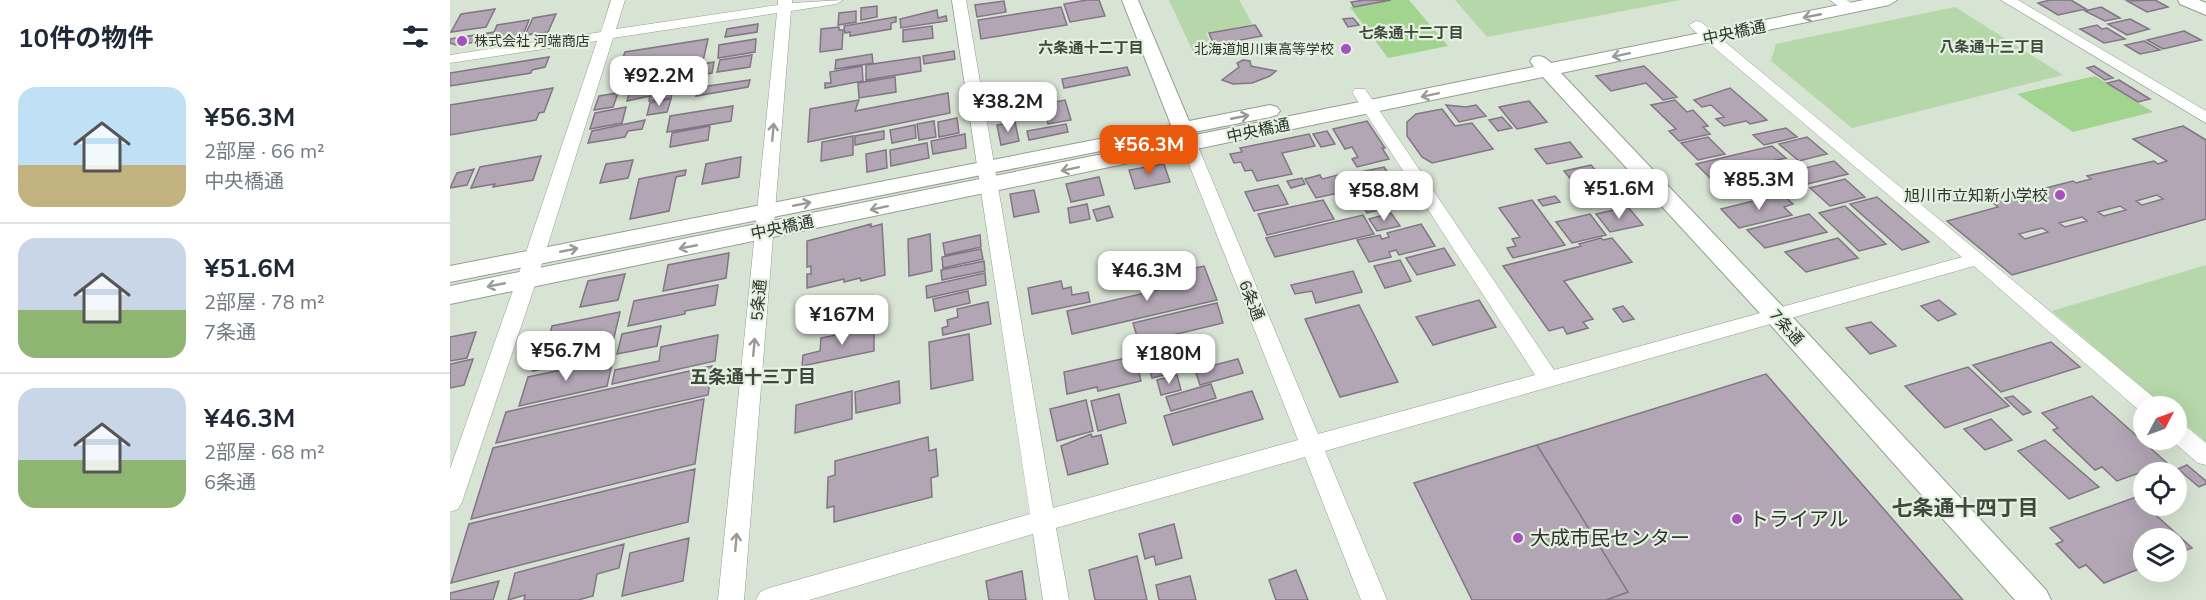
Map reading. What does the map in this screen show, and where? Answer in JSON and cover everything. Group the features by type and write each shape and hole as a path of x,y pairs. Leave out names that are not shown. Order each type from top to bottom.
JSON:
{"street":[{"path":"450,502 527,279 618,0"},
{"path":"450,59 607,35 784,4 836,0"},
{"path":"959,0 1056,600"},
{"name":"6条通","path":"1130,0 1374,600"},
{"name":"中央橋通","path":"1703,31 1819,0"},
{"name":"中央橋通","path":"450,295 527,279 765,221 1703,31 1844,4 1889,0"},
{"path":"2008,0 2206,118"},
{"path":"2187,0 2206,10"},
{"name":"5条通","path":"731,600 784,4"},
{"path":"1703,31 2137,396"},
{"name":"7条通","path":"1541,64 1777,316 2035,600"},
{"path":"1365,100 1549,379"},
{"name":"中央橋通","path":"450,274 534,257 765,221"},
{"path":"769,600 1043,520 1977,259"},
{"path":"2187,440 2206,456"}],"shaded area":[{"path":"1169,0 1239,0 1253,25 1206,33 1215,53 1195,56"},
{"path":"1391,0 1409,0 1448,46 1388,58 1350,7"},
{"path":"1455,0 1680,0 1487,37"},
{"path":"1955,7 2063,75 1852,128 1771,61 1776,44"},
{"path":"2095,76 2153,112 2073,132 2017,94"},
{"path":"2206,265 2206,442 2187,426 2187,396 2152,396 2052,311"}],"building":[{"path":"1099,0 1105,16 1070,22 1064,4"},
{"path":"1391,0 1354,7 1351,2"},
{"path":"2050,0 2071,0 2086,9 2058,15 2038,3"},
{"path":"2155,0 2168,7 2147,12 2127,1"},
{"path":"1004,1 1006,12 977,17 975,5"},
{"path":"877,6 877,17 861,20 861,8"},
{"path":"1061,7 1067,25 981,39 978,20"},
{"path":"2101,7 2120,18 2105,21 2085,11"},
{"path":"495,9 486,27 451,32 461,14"},
{"path":"937,10 938,18 946,16 947,21 901,28 900,19"},
{"path":"856,11 856,22 838,25 839,13"},
{"path":"556,14 548,32 525,35 533,18"},
{"path":"896,17 896,22 891,23 891,29 850,36 850,32 845,33 844,26"},
{"path":"1353,18 1359,25 1348,27 1343,19"},
{"path":"2130,19 2149,29 2127,35 2108,24"},
{"path":"529,20 523,35 456,45 450,43 450,39 494,32 497,25"},
{"path":"758,24 757,32 725,37 727,29"},
{"path":"1255,25 1262,36 1214,45 1209,33"},
{"path":"2097,25 2125,39 2104,43 2080,29"},
{"path":"932,26 933,38 903,42 903,30"},
{"path":"839,27 839,30 843,30 842,49 820,52 821,29"},
{"path":"2184,31 2201,40 2163,49 2147,40"},
{"path":"708,39 703,61 617,74 625,52"},
{"path":"756,39 755,52 718,58 719,45"},
{"path":"2144,41 2160,50 2140,54 2125,45"},
{"path":"954,51 955,59 924,64 923,56"},
{"path":"872,54 873,63 835,69 836,60"},
{"path":"752,55 750,67 717,72 720,60"},
{"path":"549,57 545,67 532,70 531,73 450,86 450,73"},
{"path":"920,57 921,71 866,80 866,65"},
{"path":"1243,60 1250,61 1251,66 1276,71 1252,83 1233,84 1222,80 1239,67 1237,63"},
{"path":"714,62 712,73 653,83 655,72"},
{"path":"862,66 863,81 825,88 825,83 831,83 830,72"},
{"path":"1644,66 1677,97 1663,100 1646,83 1611,91 1596,76"},
{"path":"2094,66 2113,78 2105,80 2087,68"},
{"path":"1127,67 1130,75 1064,88 1062,79"},
{"path":"895,77 896,92 859,98 858,83"},
{"path":"750,80 748,87 696,96 697,90 708,86"},
{"path":"2119,80 2150,99 2138,102 2107,83"},
{"path":"675,83 671,98 649,101 650,96 627,101 630,90"},
{"path":"553,88 544,112 539,113 536,120 450,135 450,105"},
{"path":"1730,88 1767,120 1750,124 1746,121 1724,126 1716,119 1724,117 1711,105 1702,107 1694,100"},
{"path":"618,93 613,107 594,110 599,96"},
{"path":"948,93 950,113 808,142 810,109 859,100 855,111"},
{"path":"671,99 667,112 647,115 650,103"},
{"path":"1065,100 1071,120 1048,124 1043,104"},
{"path":"1675,100 1687,112 1693,110 1708,126 1703,127 1710,134 1679,141 1669,131 1676,129 1651,105"},
{"path":"1529,101 1547,122 1517,129 1499,107"},
{"path":"1446,105 1466,107 1476,105 1486,116 1459,122"},
{"path":"733,106 731,121 667,132 670,116"},
{"path":"626,107 622,123 590,129 595,113"},
{"path":"1442,109 1455,126 1472,123 1493,149 1432,163 1422,157 1407,136 1407,122 1416,114"},
{"path":"1502,117 1512,128 1498,131 1489,120"},
{"path":"957,118 959,133 939,137 938,122"},
{"path":"645,120 642,129 628,131 625,137 588,143 592,131"},
{"path":"934,121 936,137 919,140 917,124"},
{"path":"1367,121 1385,148 1382,148 1389,159 1357,167 1352,159 1358,157 1352,147 1345,149 1333,129"},
{"path":"1015,122 1019,141 1001,145 997,125"},
{"path":"1066,124 1068,132 1029,140 1027,131"},
{"path":"915,125 916,138 892,143 890,130"},
{"path":"710,126 708,140 670,147 672,133"},
{"path":"2183,126 2206,140 2206,219 2012,275 1947,221 1998,207 1992,202 2073,181 2076,183 2091,179 2087,176 2154,161 2158,164 2167,161 2133,139","holes":["2157,195 2163,199 2142,205 2136,201","2120,206 2126,210 2104,216 2098,212","2082,217 2087,221 2065,227 2059,223","2042,228 2048,232 2025,239 2019,234"]},
{"path":"1786,128 1797,137 1764,145 1753,135"},
{"path":"884,131 884,139 855,145 855,136"},
{"path":"1327,131 1335,144 1321,147 1313,134"},
{"path":"965,134 966,148 933,154 931,141"},
{"path":"1309,134 1315,146 1282,153 1292,174 1257,181 1252,170 1245,171 1241,162 1234,163 1230,154 1242,152 1240,148"},
{"path":"853,136 853,155 821,161 822,142"},
{"path":"1708,137 1725,154 1698,160 1681,143"},
{"path":"1807,137 1827,154 1799,161 1779,144"},
{"path":"1570,142 1582,157 1547,164 1535,149"},
{"path":"927,143 929,158 891,166 890,150"},
{"path":"1772,146 1786,158 1772,161 1775,164 1711,179 1696,164"},
{"path":"886,150 887,168 867,172 866,154"},
{"path":"541,156 533,180 493,187 495,184 471,188 480,167"},
{"path":"741,157 739,177 702,184 706,164"},
{"path":"633,160 628,178 600,183 606,164"},
{"path":"1834,161 1848,174 1779,191 1759,173 1783,167 1789,172"},
{"path":"1164,164 1170,182 1135,189 1129,170"},
{"path":"1591,165 1615,193 1588,200 1564,171"},
{"path":"1384,167 1393,180 1358,188 1352,178 1362,175 1360,172"},
{"path":"474,169 467,185 450,188 457,173"},
{"path":"686,170 685,175 676,177 669,211 630,219 639,179"},
{"path":"1346,173 1356,189 1316,198 1305,179 1320,175 1322,179"},
{"path":"1099,177 1104,195 1071,202 1066,184"},
{"path":"1302,178 1305,184 1291,188 1287,181"},
{"path":"1845,179 1865,197 1830,206 1810,188"},
{"path":"1401,181 1415,201 1367,213 1354,192"},
{"path":"1278,185 1288,204 1254,211 1245,192"},
{"path":"1034,190 1039,212 1014,217 1010,194"},
{"path":"1782,194 1793,204 1784,207 1792,215 1739,228 1721,209"},
{"path":"1555,196 1560,202 1543,206 1538,200"},
{"path":"1877,197 1929,242 1902,250 1850,204"},
{"path":"1323,200 1334,219 1267,235 1258,214"},
{"path":"1532,200 1565,245 1513,258 1507,248 1516,246 1512,239 1520,237 1499,208"},
{"path":"1087,204 1090,219 1070,223 1068,208"},
{"path":"1109,206 1113,217 1097,221 1093,210"},
{"path":"1845,206 1886,244 1859,251 1819,213"},
{"path":"1628,207 1643,225 1610,232 1596,214"},
{"path":"1391,213 1400,226 1377,231 1369,219"},
{"path":"1590,214 1606,235 1572,243 1556,222"},
{"path":"1809,214 1827,232 1765,248 1747,230"},
{"path":"1363,215 1374,234 1275,257 1266,238"},
{"path":"871,224 871,227 882,224 885,275 861,281 860,278 844,282 844,279 807,288 807,274 811,274 811,266 807,267 807,241"},
{"path":"1421,224 1435,246 1399,255 1396,250 1389,252 1391,257 1369,262 1357,240 1380,235 1382,239 1389,237 1387,233"},
{"path":"930,234 932,271 909,276 908,239"},
{"path":"980,235 981,247 945,255 943,243"},
{"path":"1601,238 1603,240 1612,238 1632,262 1564,281 1593,319 1583,322 1588,328 1567,334 1563,327 1549,331 1503,266 1581,246 1579,244"},
{"path":"1838,238 1858,258 1806,272 1785,252"},
{"path":"1444,248 1455,265 1417,275 1406,258"},
{"path":"981,249 983,259 943,268 942,257"},
{"path":"729,253 726,278 663,291 668,265"},
{"path":"1400,260 1411,281 1385,288 1374,266"},
{"path":"984,261 985,271 942,280 941,270"},
{"path":"1204,266 1217,300 1072,334 1067,311 1171,287 1167,274"},
{"path":"1353,271 1362,292 1316,303 1312,291 1295,294 1291,285"},
{"path":"985,273 986,285 927,298 926,286"},
{"path":"625,274 618,300 580,307 588,281"},
{"path":"1061,281 1063,289 1071,287 1072,295 1088,292 1090,302 1032,314 1028,288"},
{"path":"718,285 715,305 628,326 634,301"},
{"path":"968,291 970,303 935,311 933,299"},
{"path":"839,299 839,306 816,311 817,303"},
{"path":"1479,300 1496,327 1433,345 1416,317"},
{"path":"1939,300 1956,314 1938,321 1921,306"},
{"path":"988,302 991,324 943,335 942,328 948,326 947,320 958,317 957,309"},
{"path":"1217,303 1223,323 1139,343 1133,323"},
{"path":"1359,305 1398,382 1340,397 1305,319"},
{"path":"1623,306 1634,319 1623,322 1613,309"},
{"path":"620,312 610,354 533,371 544,335 550,334 552,326"},
{"path":"1871,322 1896,346 1870,354 1846,328"},
{"path":"661,326 657,346 617,354 622,334"},
{"path":"874,327 874,351 802,366 803,355 820,351 821,338"},
{"path":"476,332 467,358 450,361 450,337"},
{"path":"969,334 973,380 931,389 929,342"},
{"path":"718,335 715,361 612,384 615,370 659,361 661,347"},
{"path":"1192,341 1200,366 1152,378 1145,353"},
{"path":"2051,342 2080,367 2001,392 1973,365"},
{"path":"1135,356 1141,381 1098,391 1097,387 1067,394 1064,372"},
{"path":"473,359 464,385 450,388 450,364"},
{"path":"613,359 607,386 519,406 528,377"},
{"path":"1238,359 1243,373 1200,385 1195,370"},
{"path":"712,366 708,395 496,443 506,412"},
{"path":"1968,367 2009,406 1945,428 1905,386"},
{"name":"トライアル","path":"1766,374 1963,600 1606,600 1628,592 1537,445"},
{"path":"1177,375 1181,390 1161,395 1157,380"},
{"path":"899,381 900,403 856,413 855,392"},
{"path":"1211,384 1216,398 1171,411 1166,397"},
{"path":"852,391 852,419 795,433 796,405"},
{"path":"1252,391 1263,419 1173,445 1164,416"},
{"path":"1119,394 1126,423 1098,431 1091,401"},
{"path":"2013,396 2031,412 2023,415 2005,398"},
{"path":"2092,396 2133,433 2133,450 2152,450 2166,462 2133,462 2133,475 2117,481 2102,467 2095,470 2053,430 2058,428 2042,413"},
{"path":"704,399 695,464 471,519 493,448"},
{"path":"1086,400 1093,431 1057,441 1050,409"},
{"path":"1991,419 2012,440 1985,450 1964,429"},
{"path":"1091,434 1092,437 1101,435 1108,464 1068,475 1061,446"},
{"path":"928,437 929,451 936,449 938,476 931,478 932,497 834,522 834,506 827,508 828,477 835,475 835,461"},
{"path":"2045,440 2099,487 2069,499 2018,451"},
{"name":"大成市民センター","path":"1537,445 1628,592 1606,600 1472,600 1414,483"},
{"path":"2187,465 2206,481 2206,484 2199,487 2187,477"},
{"path":"695,469 688,522 451,583 469,524"},
{"path":"2133,498 2133,516 2157,516 2170,528 2133,528 2133,571 2104,583 2086,565 2079,568 2056,544 2063,541 2050,528"},
{"path":"1174,524 1182,558 1156,565 1154,556 1145,559 1139,534"},
{"path":"689,538 683,581 622,596 630,553"},
{"path":"624,544 619,568 597,574 593,596 578,600 524,600 525,595 508,600 515,573"},
{"path":"1137,556 1147,600 1095,600 1089,570"},
{"path":"1296,570 1308,600 1276,600 1269,580"},
{"path":"1022,571 1026,600 989,600 986,581"},
{"path":"1190,576 1196,600 1159,600 1156,585"},
{"path":"499,581 493,600 450,600 450,593"}],"place":[{"name":"株式会社 河端商店","path":"462,41"},
{"name":"北海道旭川東高等学校","path":"1346,49"},
{"name":"旭川市立知新小学校","path":"2060,195"},
{"name":"トライアル","path":"1737,519"},
{"name":"大成市民センター","path":"1518,538"}],"district":[{"name":"七条通十二丁目","path":"1411,33"},
{"name":"八条通十三丁目","path":"1992,47"},
{"name":"六条通十二丁目","path":"1091,48"},
{"name":"五条通十三丁目","path":"753,377"},
{"name":"七条通十四丁目","path":"1965,508"}]}
